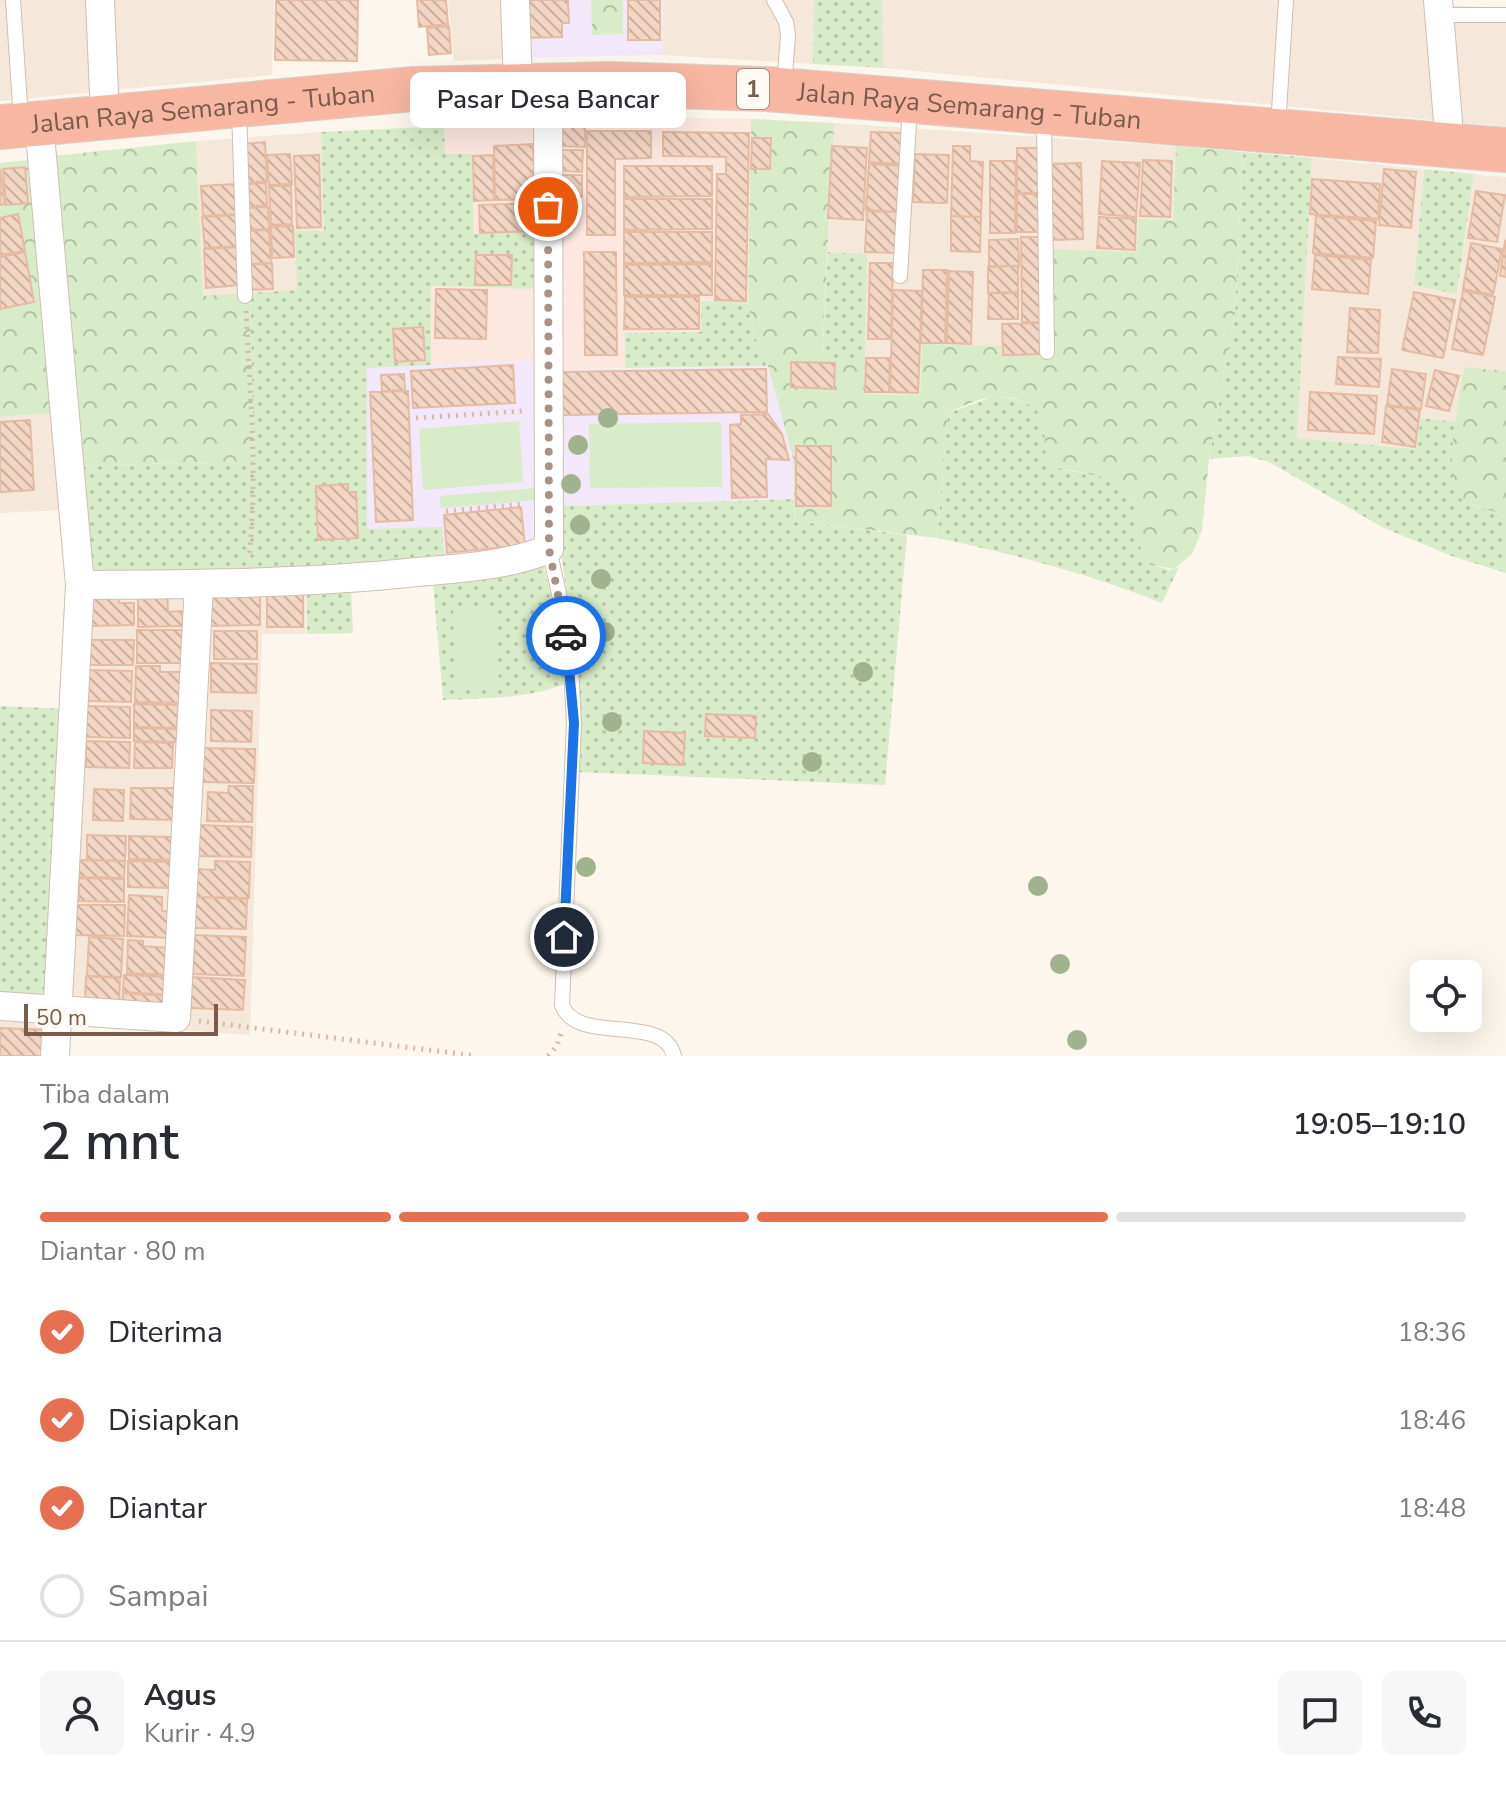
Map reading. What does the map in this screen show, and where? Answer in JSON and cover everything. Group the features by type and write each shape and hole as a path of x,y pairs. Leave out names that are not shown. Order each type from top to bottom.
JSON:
{"highway":[{"name":"Jalan Raya Semarang - Tuban","path":"20,125 414,89 533,85 703,86 1506,150"}],"street":[{"path":"100,0 105,117"},
{"path":"80,585 199,584 385,576 494,565 525,559 549,549 548,410 533,85 515,0"},
{"path":"1439,7 1450,146"},
{"path":"20,125 80,585 55,1056"},
{"path":"0,1006 176,1018 199,584"}],"lane":[{"path":"13,0 20,125"},
{"path":"774,0 786,22 788,35 783,91"},
{"path":"1278,131 1286,0"},
{"path":"1439,7 1506,15"},
{"path":"900,276 910,101"},
{"path":"239,103 245,296"},
{"path":"1044,112 1047,352"},
{"path":"549,549 569,653 574,723 562,1005 564,1012 584,1024 664,1039 671,1045 674,1056"}],"path":[{"path":"245,296 251,490 246,582"},
{"path":"416,418 548,410"},
{"path":"446,511 549,502"},
{"path":"176,1018 476,1056"}],"shaded area":[{"path":"0,0 274,0 272,75 0,101"},
{"path":"448,0 519,0 520,58 454,61"},
{"path":"519,0 663,0 662,55 520,58"},
{"path":"663,0 814,0 813,64 662,55"},
{"path":"882,0 1445,0 1446,5 1506,8 1506,127 883,68"},
{"path":"555,115 751,119 748,302 702,302 701,332 625,333 625,368 556,370"},
{"path":"834,123 1176,146 1173,220 1137,252 1050,355 1001,355 1001,347 922,344 920,395 864,394 867,254 828,252"},
{"path":"536,124 538,232 474,235 472,154 445,154 444,126"},
{"path":"321,132 325,231 297,291 203,297 196,141"},
{"path":"1312,158 1424,169 1414,285 1458,293 1474,174 1506,177 1506,371 1464,367 1457,422 1421,418 1417,449 1297,438"},
{"path":"452,285 536,289 535,360 367,368 363,288"},
{"path":"535,360 533,546 367,570 367,368"},
{"path":"768,366 793,458 794,499 557,506 556,370"},
{"path":"54,413 64,510 0,513 0,417"},
{"path":"307,573 306,634 262,634 250,1035 67,1022 0,1056 0,1000 51,1003 72,593"}],"green space":[{"path":"591,0 623,0 623,34 592,35"},
{"path":"814,0 882,0 883,68 813,64"},
{"path":"751,119 834,123 822,359 865,362 864,394 920,395 922,344 1001,346 1001,355 1050,355 1049,249 1137,252 1139,219 1173,220 1176,146 1243,152 1235,313 1209,459 1202,530 1192,554 1174,569 1151,565 1141,548 1136,508 1129,488 1109,478 1053,467 1046,453 1044,426 1038,412 1026,402 1002,397 977,401 948,413 937,538 795,521 793,458 768,366 755,337 748,302"},
{"path":"444,126 445,154 472,154 474,234 538,232 536,289 431,286 431,365 367,368 367,529 442,527 445,562 87,577 78,466 254,461 250,293 297,290 295,231 324,231 321,132"},
{"path":"196,141 203,296 250,293 254,461 78,466 53,156"},
{"path":"1243,152 1312,158 1297,438 1416,449 1421,418 1457,422 1452,460 1475,506 1506,515 1506,573 1452,556 1384,528 1269,462 1248,456 1209,459 1235,313"},
{"path":"29,160 54,413 0,417 0,163"},
{"path":"1424,169 1474,174 1457,294 1414,285"},
{"path":"828,252 867,254 865,362 822,360"},
{"path":"701,301 748,302 755,337 768,366 625,368 625,333 701,332"},
{"path":"1464,367 1506,371 1506,515 1470,503 1460,496 1455,486 1452,454"},
{"path":"992,397 1017,400 1038,412 1044,427 1048,460 1065,470 1109,478 1129,488 1138,510 1139,543 1152,565 1170,570 1179,567 1162,603 1051,566 937,538 948,413"},
{"path":"519,421 523,482 423,490 419,429"},
{"path":"721,422 722,487 590,488 589,424"},
{"path":"535,488 535,500 441,508 440,496"},
{"path":"794,499 795,521 907,535 885,785 579,772 580,695 557,506"},
{"path":"544,567 557,620 565,684 521,695 443,700 433,583 496,577"},
{"path":"307,587 351,587 353,633 307,634"},
{"path":"495,609 499,687 457,689 453,611"},
{"path":"0,706 67,709 52,1003 0,1000"}],"building":[{"path":"276,0 358,0 357,61 275,60"},
{"path":"417,0 446,0 448,24 419,27"},
{"path":"521,0 568,0 569,23 562,23 562,37 521,38"},
{"path":"628,0 660,0 660,40 628,40"},
{"path":"449,26 451,53 429,55 427,28"},
{"path":"558,120 585,120 585,147 558,146"},
{"path":"587,131 651,131 651,158 615,159 615,235 587,235"},
{"path":"663,132 749,133 746,301 715,300 717,174 726,174 726,157 663,156"},
{"path":"871,132 903,133 901,164 869,162"},
{"path":"752,138 771,138 770,169 751,169"},
{"path":"265,142 267,181 244,183 242,144"},
{"path":"533,144 535,199 495,200 494,146"},
{"path":"832,146 867,148 863,220 828,218"},
{"path":"953,146 970,146 970,161 983,162 981,217 951,216"},
{"path":"1017,148 1042,148 1042,193 1017,193"},
{"path":"562,150 583,150 582,172 562,171"},
{"path":"290,154 292,184 269,185 267,155"},
{"path":"915,154 949,155 947,203 913,202"},
{"path":"319,155 321,227 297,228 294,156"},
{"path":"493,155 494,200 474,201 473,156"},
{"path":"1143,160 1172,161 1170,217 1140,216"},
{"path":"990,161 1016,161 1015,233 990,233"},
{"path":"1102,161 1140,163 1136,217 1099,214"},
{"path":"1081,163 1083,239 1050,240 1049,164"},
{"path":"869,164 901,166 899,212 866,210"},
{"path":"624,166 712,166 712,196 624,197"},
{"path":"25,167 28,203 6,205 3,169"},
{"path":"0,169 5,204 0,205"},
{"path":"1384,169 1416,172 1411,228 1379,225"},
{"path":"562,175 582,175 582,197 562,196"},
{"path":"1312,179 1380,184 1378,219 1310,214"},
{"path":"266,183 267,205 245,207 244,184"},
{"path":"235,184 237,214 203,216 201,186"},
{"path":"269,186 291,186 292,224 271,225"},
{"path":"1476,191 1505,195 1497,242 1468,238"},
{"path":"1017,194 1042,194 1042,232 1017,232"},
{"path":"624,199 712,199 712,229 624,230"},
{"path":"535,203 536,231 480,233 479,205"},
{"path":"268,207 269,229 247,230 245,208"},
{"path":"867,211 898,212 897,253 865,252"},
{"path":"18,214 25,251 0,255 0,218"},
{"path":"238,215 240,246 205,248 202,217"},
{"path":"951,216 981,217 980,252 951,251"},
{"path":"1316,216 1376,221 1373,258 1313,253"},
{"path":"1099,217 1136,219 1135,250 1097,248"},
{"path":"293,226 294,257 272,258 271,227"},
{"path":"269,230 271,263 248,264 246,231"},
{"path":"624,232 712,232 712,262 624,263"},
{"path":"1021,237 1043,237 1044,322 1022,322"},
{"path":"1018,239 1019,266 989,266 989,240"},
{"path":"1506,242 1506,277 1500,276"},
{"path":"1471,243 1502,249 1493,295 1463,289"},
{"path":"239,247 241,285 206,288 204,249"},
{"path":"25,252 34,302 0,309 0,257"},
{"path":"584,252 616,252 617,355 585,355"},
{"path":"476,255 512,255 511,285 475,285"},
{"path":"1315,255 1371,260 1368,294 1312,289"},
{"path":"272,263 273,289 249,290 248,265"},
{"path":"870,263 893,263 891,339 868,339"},
{"path":"712,264 712,295 624,295 624,265"},
{"path":"1018,266 1018,292 988,293 988,267"},
{"path":"923,270 947,270 945,343 921,343"},
{"path":"949,271 973,272 971,344 947,343"},
{"path":"436,289 487,290 486,339 435,338"},
{"path":"893,290 922,291 918,393 890,392"},
{"path":"1463,291 1495,297 1483,355 1452,349"},
{"path":"1414,292 1455,300 1443,358 1402,350"},
{"path":"989,293 1018,293 1018,319 988,319"},
{"path":"625,297 699,297 699,329 624,329"},
{"path":"1350,308 1380,310 1378,353 1347,352"},
{"path":"1043,323 1043,354 1003,355 1002,324"},
{"path":"423,327 425,360 395,362 393,329"},
{"path":"1338,357 1381,359 1379,387 1336,384"},
{"path":"866,358 890,358 889,392 865,392"},
{"path":"791,362 835,363 834,389 791,387"},
{"path":"513,365 515,403 413,408 411,371"},
{"path":"766,369 767,412 562,415 561,372"},
{"path":"1392,369 1426,374 1421,409 1387,405"},
{"path":"1435,370 1459,376 1449,411 1426,406"},
{"path":"404,374 405,390 382,391 381,375"},
{"path":"408,391 413,520 376,522 370,392"},
{"path":"1310,392 1377,396 1374,434 1308,430"},
{"path":"1386,406 1420,410 1415,447 1382,442"},
{"path":"768,414 782,434 789,460 766,459 767,497 732,498 730,425 741,424 741,415"},
{"path":"30,420 34,490 0,492 0,422"},
{"path":"796,446 831,446 831,506 796,506"},
{"path":"348,484 348,492 356,492 358,538 318,540 316,486"},
{"path":"521,507 525,545 447,553 444,515"},
{"path":"167,588 168,612 182,611 183,626 138,627 138,589"},
{"path":"260,590 260,625 207,626 207,591"},
{"path":"90,591 119,591 119,603 134,603 134,625 90,626"},
{"path":"267,591 303,591 303,627 267,627"},
{"path":"137,630 186,630 186,663 137,663"},
{"path":"214,631 257,631 257,659 214,659"},
{"path":"90,640 134,640 133,665 89,665"},
{"path":"211,663 257,664 256,693 211,692"},
{"path":"136,666 160,666 160,672 184,672 184,703 135,702"},
{"path":"88,670 132,671 131,702 87,701"},
{"path":"134,704 178,705 177,728 134,727"},
{"path":"85,706 130,707 130,738 85,737"},
{"path":"211,710 252,711 251,742 211,741"},
{"path":"706,714 756,716 755,738 705,736"},
{"path":"134,728 178,729 178,742 134,741"},
{"path":"644,731 685,733 683,765 643,763"},
{"path":"86,741 130,742 129,768 86,767"},
{"path":"135,742 173,743 172,768 134,768"},
{"path":"202,748 255,749 254,783 202,782"},
{"path":"229,786 253,786 252,822 207,821 208,792 228,793"},
{"path":"131,788 180,788 179,820 130,819"},
{"path":"94,789 124,790 123,821 93,820"},
{"path":"199,825 252,827 251,857 198,856"},
{"path":"87,835 126,836 125,861 87,860"},
{"path":"129,836 177,837 176,860 129,859"},
{"path":"79,860 125,861 124,878 79,877"},
{"path":"128,861 173,862 172,888 128,887"},
{"path":"215,861 250,862 249,898 195,897 196,869 215,870"},
{"path":"79,878 124,879 124,902 79,901"},
{"path":"129,895 162,897 162,911 171,912 170,938 127,936"},
{"path":"195,897 247,899 246,929 194,928"},
{"path":"74,905 125,905 124,936 73,935"},
{"path":"194,935 246,937 244,976 193,974"},
{"path":"89,937 123,939 121,977 87,976"},
{"path":"128,940 143,941 143,946 170,948 169,975 127,973"},
{"path":"124,975 171,977 170,995 123,992"},
{"path":"86,976 120,978 119,1006 85,1004"},
{"path":"191,977 245,980 243,1010 189,1008"},
{"path":"123,993 170,996 169,1010 122,1008"},
{"path":"0,1028 51,1030 49,1056 0,1056"}],"way so far":[{"path":"548,207 549,549 566,636"}],"place":[{"name":"Pasar Desa Bancar","path":"548,207"}],"route":[{"path":"564,937 574,723 566,636"}]}
